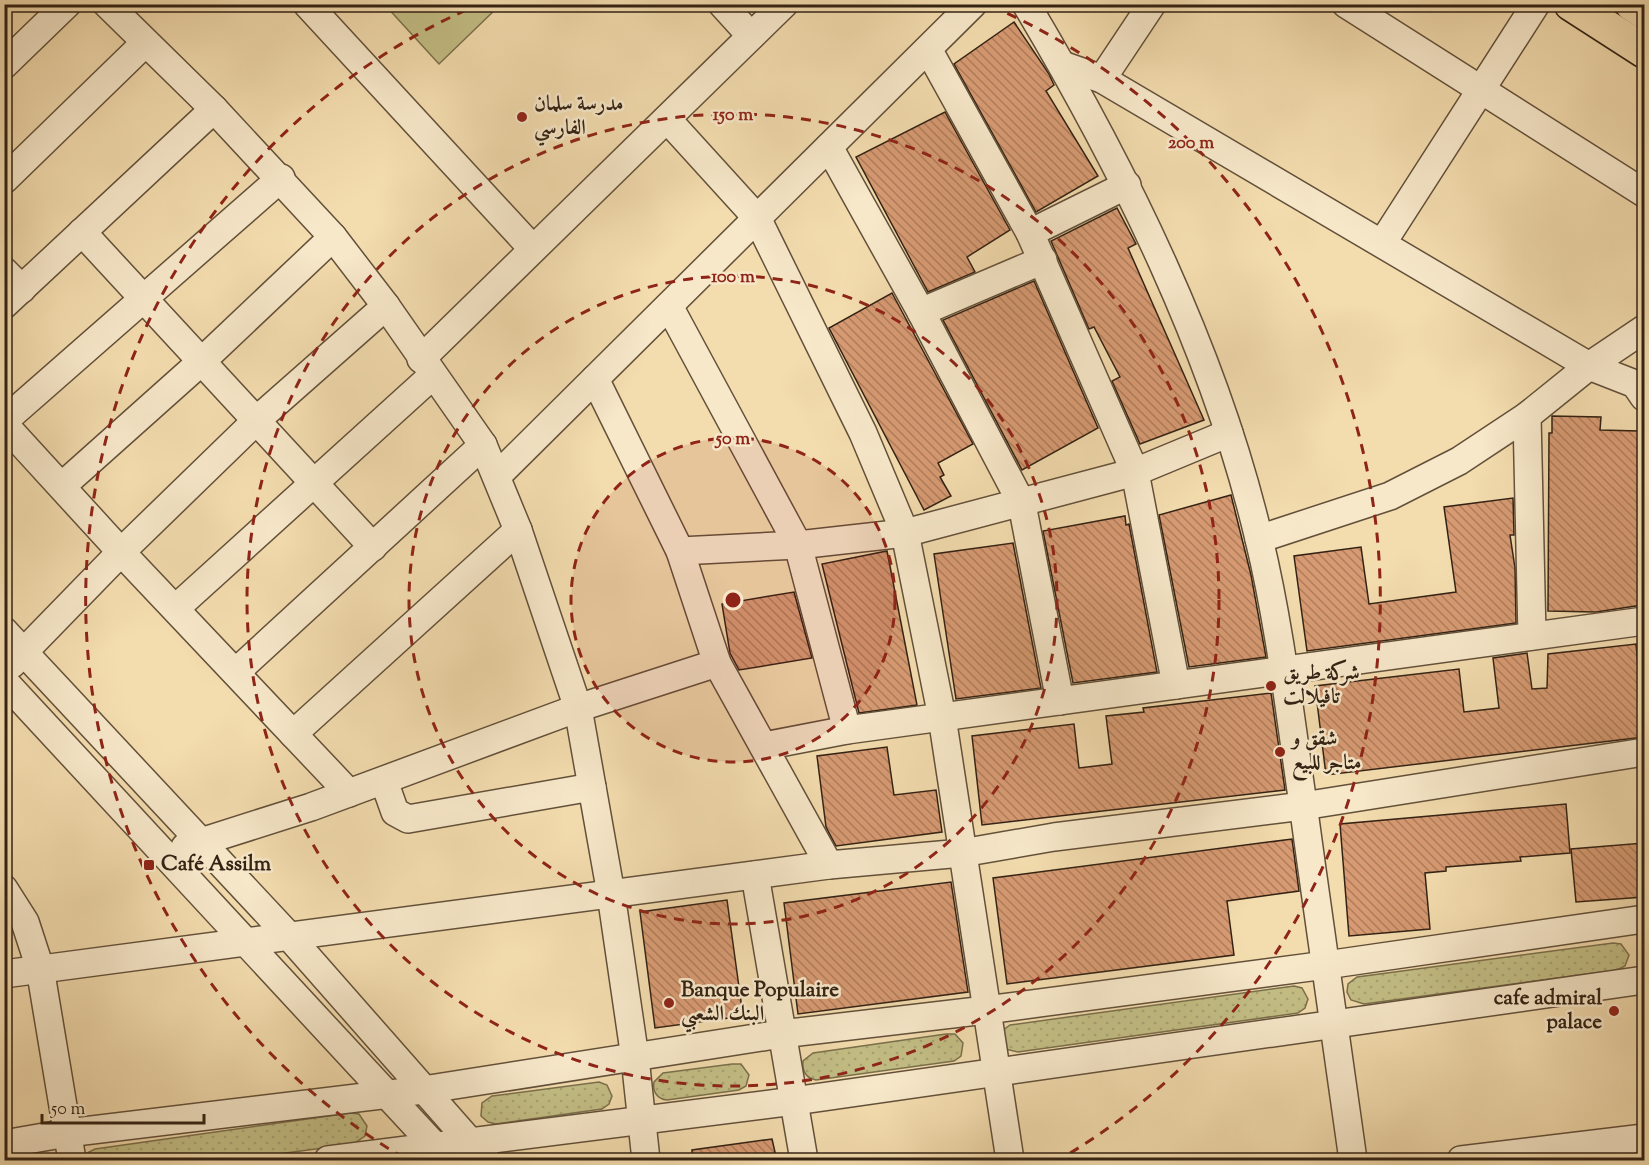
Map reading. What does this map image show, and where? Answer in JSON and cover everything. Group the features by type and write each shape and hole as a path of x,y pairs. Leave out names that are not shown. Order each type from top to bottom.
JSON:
{"main road":[{"path":"1571,4 1644,51"},
{"path":"1632,4 1644,12"}],"street":[{"path":"4,65 67,4"},
{"path":"107,4 281,178 333,237 386,306 483,445 518,530 578,708 611,894 635,1058 646,1161"},
{"path":"307,4 532,249"},
{"path":"722,4 751,36"},
{"path":"176,608 316,483 427,367 532,249 784,4"},
{"path":"497,476 973,4"},
{"path":"1026,4 1127,185 1201,355 1229,433 1259,539 1285,671 1353,1161"},
{"path":"1102,79 1152,4"},
{"path":"1346,4 1644,193"},
{"path":"1383,242 1536,4"},
{"path":"4,180 146,43"},
{"path":"928,49 1030,233 1135,472 1176,685"},
{"path":"1062,65 1102,79 1383,242 1589,366 1635,384 1644,397"},
{"path":"10,288 82,232 214,109"},
{"path":"667,119 757,218 863,433 905,533 942,717 1010,1161"},
{"path":"829,147 921,312 1022,504 1060,701"},
{"path":"281,178 4,423 121,552 349,794"},
{"path":"1030,233 1127,185"},
{"path":"82,232 258,419 373,547"},
{"path":"62,486 202,361 333,237"},
{"path":"921,312 1043,260"},
{"path":"4,671 121,552 258,419 386,306"},
{"path":"669,306 798,544 847,729"},
{"path":"1259,539 1389,496 1459,461 1527,416 1589,366 1644,329"},
{"path":"595,379 680,551 717,663 829,865"},
{"path":"1527,416 1532,636"},
{"path":"680,551 798,544 905,533 1022,504 1135,472 1229,433"},
{"path":"236,672 483,445"},
{"path":"294,734 518,530"},
{"path":"764,746 847,729 1644,621"},
{"path":"4,631 288,935 478,1151"},
{"path":"163,853 201,843 349,794 578,708 717,663"},
{"path":"4,681 163,853 250,943 384,1093 442,1153"},
{"path":"4,974 829,865 962,853 1054,837 1303,806 1644,752"},
{"path":"384,781 395,813 408,819 592,787"},
{"path":"755,875 804,1161"},
{"path":"4,889 25,922 40,968 72,1161"},
{"path":"4,1144 67,1133 423,1090 781,1034 986,1010 1326,965 1644,919"},
{"path":"328,1161 478,1151 642,1121 1644,980"},
{"path":"1461,1161 1644,1138"}],"shaded area":[{"path":"385,5 500,5 439,64"},
{"path":"1613,943 1621,944 1629,955 1625,966 1617,970 1364,1004 1351,1000 1347,992 1348,984 1357,977"},
{"path":"1294,986 1302,988 1308,999 1305,1008 1298,1013 1018,1052 1005,1049 1003,1030 1010,1025"},
{"path":"955,1034 963,1043 961,1056 954,1061 816,1080 807,1076 803,1068 803,1061 813,1053"},
{"path":"741,1064 749,1075 746,1086 739,1090 667,1100 660,1098 655,1091 654,1082 663,1073"},
{"path":"599,1082 607,1085 612,1096 609,1104 602,1109 496,1124 488,1122 481,1116 482,1103 492,1096"},
{"path":"350,1113 359,1114 367,1126 365,1136 353,1144 234,1160 82,1160 87,1153 95,1149"}],"building":[{"path":"1014,22 1049,74 1054,85 1046,91 1098,176 1036,212 954,64"},
{"path":"945,112 1010,230 967,257 975,272 928,292 856,157"},
{"path":"1117,208 1136,244 1128,248 1204,420 1140,444 1112,381 1120,377 1094,327 1089,329 1051,241"},
{"path":"1034,281 1098,428 1022,470 943,320"},
{"path":"892,293 973,444 938,463 944,475 940,477 951,496 924,510 829,328"},
{"path":"1552,416 1601,417 1600,430 1639,431 1639,531 1643,531 1642,605 1596,612 1548,611 1549,433 1552,433"},
{"path":"1231,495 1251,575 1266,657 1189,667 1159,515"},
{"path":"1513,498 1514,535 1510,535 1515,568 1516,623 1307,651 1294,556 1361,547 1369,604 1456,592 1444,507"},
{"path":"1125,516 1126,525 1129,524 1157,672 1073,683 1043,531"},
{"path":"1013,543 1041,688 956,699 934,554"},
{"path":"887,551 917,705 859,713 822,564"},
{"path":"794,592 812,658 739,670 730,653 722,604"},
{"path":"1636,644 1644,737 1326,775 1315,686 1459,669 1464,712 1499,708 1493,658 1527,653 1532,689 1547,688 1548,654"},
{"path":"1271,693 1285,790 982,825 972,736 1074,724 1079,768 1112,764 1106,716 1144,712 1143,708"},
{"path":"887,747 894,795 936,790 942,832 836,846 826,827 817,756"},
{"path":"1566,804 1570,853 1520,857 1521,861 1446,867 1446,871 1425,873 1430,929 1349,936 1340,824"},
{"path":"1292,839 1299,891 1227,901 1234,955 1007,984 993,878"},
{"path":"1644,843 1644,897 1576,902 1571,849"},
{"path":"951,882 968,992 798,1014 784,903"},
{"path":"727,900 743,1016 655,1028 640,912"},
{"path":"772,1139 777,1161 692,1161 692,1150"}],"place":[{"name":"مدرسة سلمان الفارسي","path":"522,117"},
{"name":"شركة طريق تافيلالت","path":"1271,686"},
{"name":"شقق و متاجر للبيع","path":"1280,752"},
{"name":"Café Assilm","path":"149,865"},
{"name":"Banque Populaire البنك الشعبي","path":"669,1003"},
{"name":"cafe admiral palace","path":"1614,1011"}]}
